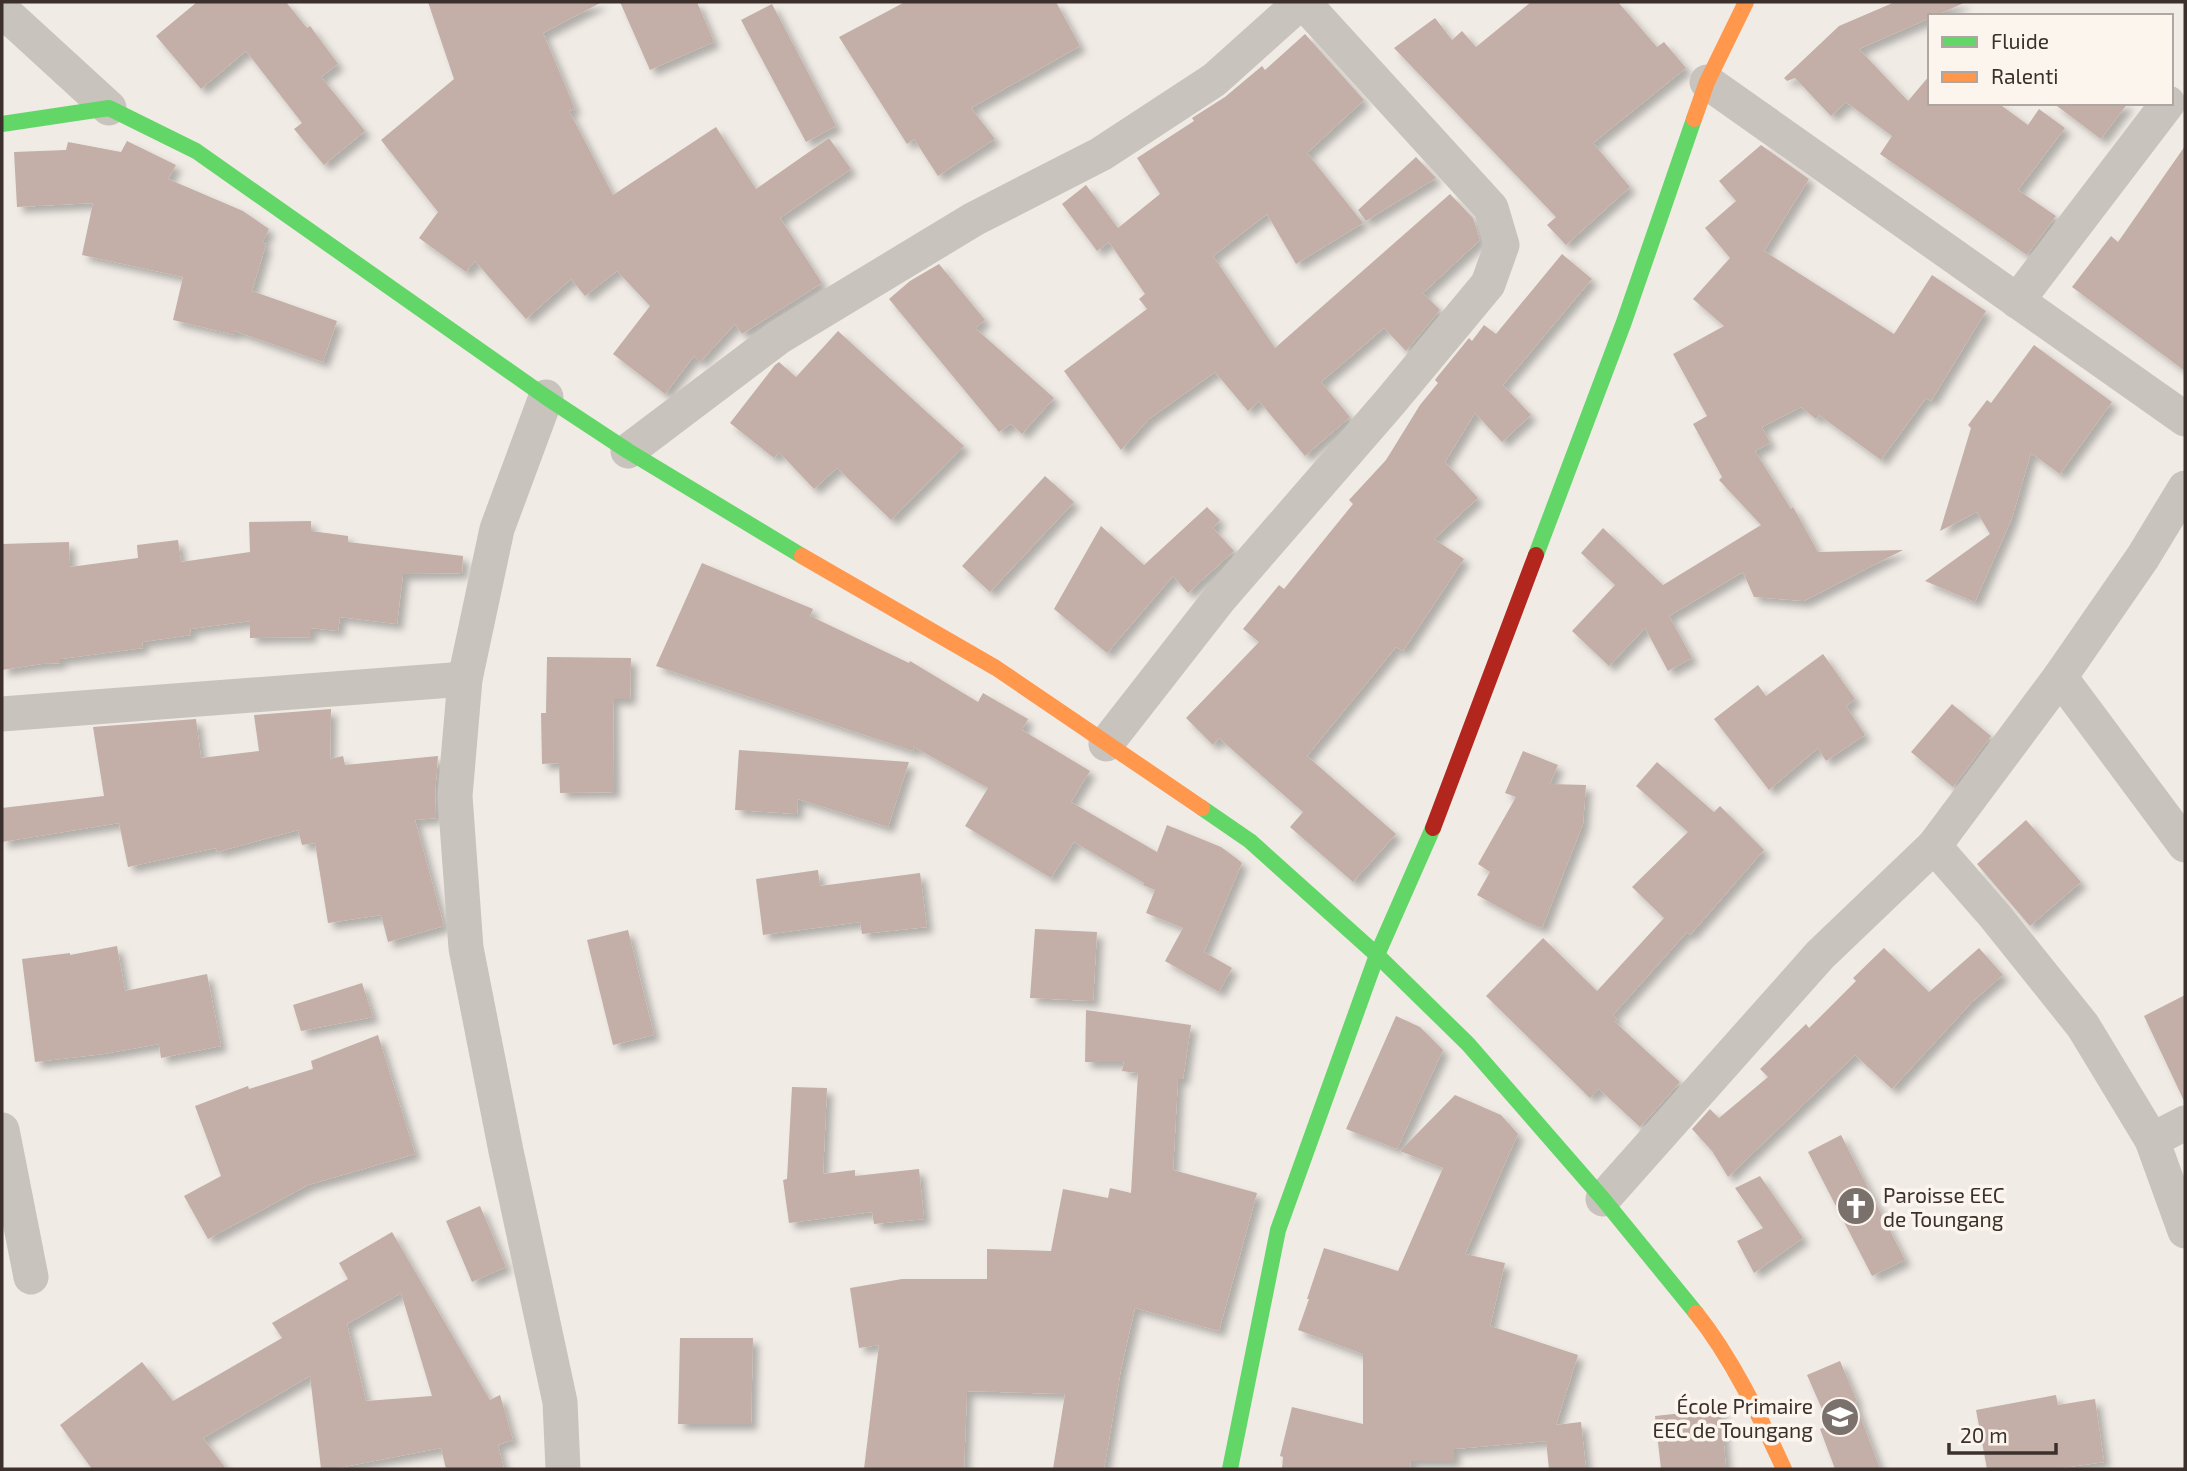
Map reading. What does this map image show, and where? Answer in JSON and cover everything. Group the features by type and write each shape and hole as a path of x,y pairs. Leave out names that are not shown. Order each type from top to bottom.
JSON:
{"street":[{"path":"628,451 779,337 974,219 1101,154 1214,79 1302,2 1491,208 1502,245 1488,284 1220,598 1106,744"},
{"path":"1230,1469 1278,1230 1377,954 1430,835 1625,322 1706,82 1746,2"},
{"path":"2,10 109,108 196,151 546,397 628,451 773,539 996,668 1250,841 1377,954 1468,1044 1603,1199 1710,1331 1765,1427 1784,1469"},
{"path":"2173,97 2185,81"},
{"path":"1706,82 2185,419"},
{"path":"2017,301 2167,105"},
{"path":"2,124 109,108"},
{"path":"546,397 497,529 465,679 455,796 466,948 560,1402 563,1469"},
{"path":"1603,1199 1820,955 1934,846 2060,677 2143,557 2185,488"},
{"path":"2060,677 2185,845"},
{"path":"2,713 465,679"},
{"path":"1934,846 1995,916 2083,1026 2152,1140 2185,1231"},
{"path":"2152,1140 2185,1123"},
{"path":"2,1130 31,1277"}],"building":[{"path":"197,2 286,2 307,28 310,26 338,64 321,77 365,131 324,165 294,129 302,123 246,51 201,89 156,36"},
{"path":"428,2 602,2 543,33 575,109 569,111 613,195 716,127 756,189 829,138 851,169 780,218 822,283 742,334 735,324 700,362 694,356 665,394 613,354 650,306 617,271 585,296 571,279 526,319 475,261 466,272 419,238 438,212 381,140 454,79"},
{"path":"620,2 697,2 714,42 650,70"},
{"path":"905,2 1056,2 1080,46 971,108 995,139 938,176 914,139 907,144 839,37"},
{"path":"1531,2 1618,2 1657,47 1664,42 1686,68 1593,143 1630,187 1566,245 1547,225 1556,217 1394,48 1435,18 1452,40 1462,31 1476,47"},
{"path":"1895,2 1966,2 1939,14 1928,14 1928,19 1859,49 1908,101 1928,77 1928,105 2001,105 2028,125 2039,109 2065,128 2018,190 2056,216 2027,255 1880,154 1892,136 1846,102 1831,116 1795,78 1787,81 1784,78 1839,26"},
{"path":"772,4 836,126 806,142 741,20"},
{"path":"1305,34 1364,100 1307,153 1363,223 1296,264 1267,214 1213,256 1275,348 1450,194 1473,218 1480,240 1423,293 1440,310 1406,351 1384,328 1321,382 1350,417 1305,456 1259,401 1248,411 1215,372 1149,419 1121,450 1064,371 1147,309 1139,299 1145,294 1109,242 1097,251 1062,204 1086,185 1118,228 1160,194 1137,158 1194,121 1192,118 1225,97 1262,66 1265,70"},
{"path":"2056,105 2126,105 2101,139"},
{"path":"127,141 176,165 168,179 243,211 269,229 262,243 266,244 252,291 337,321 323,362 235,331 235,335 173,320 183,277 82,255 93,203 17,207 14,152 66,150 68,142 121,152"},
{"path":"1761,145 1809,179 1764,251 1894,334 1932,275 1986,311 1931,401 1926,398 1881,460 1819,415 1816,419 1801,407 1762,427 1770,443 1755,451 1791,509 1793,507 1818,552 1903,550 1804,601 1754,597 1743,572 1669,616 1692,658 1668,671 1645,628 1609,666 1572,631 1615,585 1581,553 1603,528 1663,585 1761,525 1719,480 1722,477 1693,424 1707,416 1673,354 1724,326 1693,299 1730,258 1705,228 1736,201 1719,181"},
{"path":"2185,146 2185,371 2072,287 2111,236 2118,242"},
{"path":"1416,157 1436,178 1366,221 1358,210"},
{"path":"1562,254 1592,279 1503,385 1531,415 1502,442 1475,413 1445,462 1478,498 1434,539 1464,559 1403,651 1396,647 1307,756 1396,834 1353,882 1290,827 1303,812 1219,738 1213,745 1186,718 1259,642 1243,629 1279,585 1284,589 1353,504 1349,500 1386,460 1420,405 1438,383 1435,380 1438,376 1469,338 1472,341 1484,325 1496,334"},
{"path":"939,264 985,320 975,328 1054,398 1022,434 1011,424 999,432 889,299 910,281"},
{"path":"838,331 964,446 891,520 837,468 814,489 779,452 774,458 730,423 775,365 779,362 796,377"},
{"path":"2034,345 2112,402 2060,474 2031,453 2012,518 1975,602 1925,581 1990,534 1977,512 1940,531 1971,428 1968,425 1987,400 1991,403"},
{"path":"1045,476 1074,502 990,592 962,566"},
{"path":"1207,507 1220,520 1213,528 1234,551 1188,593 1173,576 1107,653 1054,609 1101,526 1144,565"},
{"path":"311,521 311,531 348,536 348,542 463,556 462,573 403,574 397,624 340,617 338,631 311,628 311,637 250,638 250,621 190,629 191,635 142,642 143,648 2,670 2,544 69,542 70,567 138,558 137,545 178,540 181,562 250,552 249,522"},
{"path":"702,563 813,609 810,616 909,663 910,661 978,702 983,693 1028,719 1022,730 1090,771 1071,802 1157,852 1167,825 1221,847 1236,858 1242,863 1204,952 1232,968 1219,992 1165,961 1183,928 1146,913 1155,890 1074,842 1051,878 965,826 988,788 914,747 913,751 656,666"},
{"path":"1823,654 1855,699 1846,706 1865,735 1826,761 1818,748 1769,790 1714,719 1758,685 1766,696"},
{"path":"547,657 631,658 630,699 613,699 614,792 560,793 559,763 542,764 541,713 546,713"},
{"path":"1952,704 1991,736 1953,787 1911,752"},
{"path":"331,709 330,759 343,756 345,765 438,756 436,818 415,820 444,926 388,942 381,915 328,923 315,843 302,845 298,830 217,852 216,848 128,867 119,823 2,842 2,808 104,796 93,727 196,719 201,758 259,751 254,715"},
{"path":"739,750 909,762 888,827 798,799 797,814 735,810"},
{"path":"1523,751 1558,765 1550,784 1586,785 1583,824 1542,928 1477,895 1490,872 1478,864 1516,797 1505,793"},
{"path":"1657,762 1714,812 1720,806 1764,850 1690,935 1687,932 1613,1015 1617,1019 1615,1022 1680,1082 1640,1127 1599,1089 1590,1098 1486,996 1543,938 1597,991 1664,918 1632,887 1688,832 1636,786"},
{"path":"2026,820 2081,882 2030,926 1977,864"},
{"path":"818,870 820,886 920,873 927,927 862,934 860,922 763,935 756,879"},
{"path":"1035,929 1097,932 1093,1001 1030,998"},
{"path":"628,930 654,1035 613,1045 587,940"},
{"path":"117,946 125,991 207,974 221,1046 161,1058 159,1044 35,1062 22,959 70,955"},
{"path":"1884,948 1929,992 1979,948 2003,975 1972,1002 1892,1089 1855,1055 1728,1177 1712,1151 1692,1129 1710,1109 1719,1118 1768,1077 1760,1069 1806,1024 1809,1028 1856,981 1853,978"},
{"path":"362,983 373,1017 301,1031 293,1005"},
{"path":"2185,995 2185,1103 2144,1016"},
{"path":"1086,1010 1191,1025 1183,1079 1178,1079 1173,1170 1257,1193 1219,1331 1135,1308 1121,1369 1104,1469 1053,1469 1065,1394 967,1391 964,1469 864,1469 879,1345 859,1348 850,1288 902,1279 987,1279 987,1249 1051,1251 1063,1189 1108,1198 1110,1188 1131,1193 1138,1073 1122,1071 1124,1062 1085,1062"},
{"path":"1396,1016 1420,1027 1443,1050 1397,1149 1346,1129"},
{"path":"378,1035 415,1154 308,1185 208,1239 184,1196 221,1176 195,1106 248,1086 249,1089 313,1069 311,1061"},
{"path":"792,1087 827,1088 823,1174 855,1170 855,1176 919,1169 924,1219 874,1224 872,1212 789,1223 783,1180 787,1179"},
{"path":"1455,1095 1501,1115 1518,1134 1465,1254 1505,1263 1490,1326 1578,1355 1556,1425 1581,1422 1586,1469 1549,1469 1546,1441 1454,1449 1454,1461 1411,1461 1410,1469 1282,1469 1283,1457 1280,1456 1292,1407 1363,1424 1363,1354 1298,1330 1324,1248 1398,1271 1443,1168 1400,1151"},
{"name":"Paroisse EEC de Toungang","path":"1841,1135 1905,1260 1872,1276 1808,1152"},
{"path":"1760,1176 1803,1238 1754,1273 1737,1241 1763,1228 1735,1188"},
{"path":"480,1206 506,1267 472,1282 446,1221"},
{"path":"392,1232 490,1400 500,1395 513,1440 498,1445 504,1469 446,1469 441,1448 321,1469 310,1376 203,1438 226,1469 92,1469 60,1425 142,1362 173,1401 282,1338 272,1323 348,1279 339,1263","holes":["401,1293 432,1396 366,1401 347,1324"]},
{"path":"680,1338 753,1338 751,1424 678,1424"},
{"path":"1840,1361 1880,1469 1835,1469 1820,1429 1829,1425 1807,1375"},
{"path":"2056,1395 2058,1405 2095,1399 2104,1462 2055,1469 1987,1469 1976,1410"},
{"path":"1721,1409 1726,1469 1661,1469 1655,1416"}],"traffic: fast":[{"path":"2,124 109,108 196,151 546,397 628,451 802,556"},
{"path":"1536,555 1624,322 1694,119"},
{"path":"1202,808 1250,841 1377,955 1468,1044 1603,1199 1696,1313"},
{"path":"1230,1469 1278,1230 1377,955 1433,828"}],"traffic: slow":[{"path":"1694,119 1707,82 1746,2"},
{"path":"802,556 996,668 1202,808"},
{"path":"1696,1313 1733,1368 1784,1469"}],"traffic: jam":[{"path":"1433,828 1536,555"}],"place":[{"name":"Paroisse EEC de Toungang","path":"1856,1206"},
{"name":"École Primaire EEC de Toungang","path":"1840,1417"}]}
